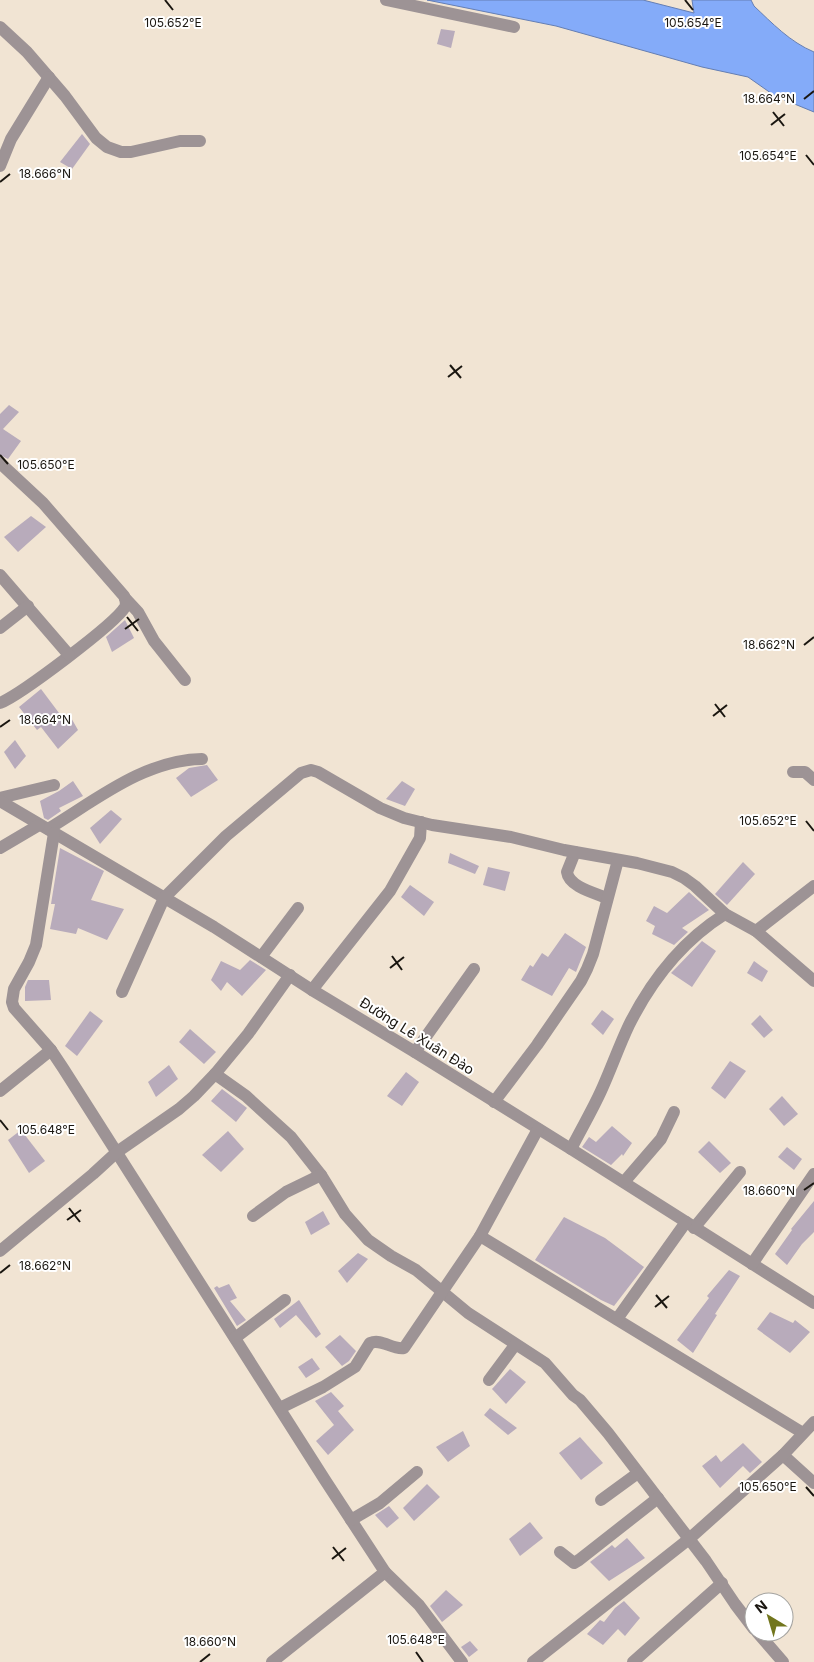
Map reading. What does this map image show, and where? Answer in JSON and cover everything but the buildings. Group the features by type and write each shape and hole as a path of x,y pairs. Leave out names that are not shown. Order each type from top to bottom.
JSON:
{"street":[{"path":"386,0 514,27"},
{"path":"0,27 49,77 96,138 113,150 131,152 180,141 200,141"},
{"path":"0,166 10,139 49,77"},
{"path":"0,463 43,503 138,612 154,641 185,680"},
{"path":"0,575 69,655"},
{"path":"0,703 19,692 109,623 125,606 125,598"},
{"path":"0,628 28,606"},
{"path":"0,848 47,829 137,776 174,762 202,759"},
{"path":"122,992 164,898 226,836 305,770 318,772 396,816 511,837 575,852 661,868 678,874 695,886 725,914 756,931 814,981"},
{"path":"793,772 805,772 814,780"},
{"path":"0,800 54,786"},
{"name":"Đường Lê Xuân Đào","path":"0,800 115,868 415,1052 814,1303"},
{"path":"312,990 390,891 420,838 421,822"},
{"path":"47,829 36,946 30,962 14,989 12,1002 14,1008 51,1050 385,1572 418,1605 462,1662"},
{"path":"575,852 567,872 570,880 578,886 607,898"},
{"path":"494,1102 537,1045 581,981 593,954 618,860"},
{"path":"756,931 814,886"},
{"path":"261,957 298,908"},
{"path":"570,1148 600,1092 629,1025 653,984 681,949 704,927 725,914"},
{"path":"415,1052 474,969"},
{"path":"0,1250 93,1174 116,1152 179,1109 215,1074 248,1034 290,975"},
{"path":"0,1091 51,1050"},
{"path":"215,1074 246,1096 291,1137 321,1174 345,1214 368,1240 416,1270 468,1313 514,1345 536,1356 545,1364 573,1395 580,1400 638,1472 722,1583 744,1616"},
{"path":"624,1182 661,1139 674,1112"},
{"path":"280,1408 324,1387 355,1367 370,1343 374,1341 400,1349 404,1348 480,1236 538,1129"},
{"path":"617,1319 690,1225 740,1172"},
{"path":"253,1216 286,1192 321,1174"},
{"path":"752,1264 814,1174"},
{"path":"480,1236 803,1433"},
{"path":"235,1338 285,1300"},
{"path":"489,1380 514,1345"},
{"path":"533,1662 689,1539 783,1455 814,1422"},
{"path":"783,1455 814,1483"},
{"path":"351,1520 380,1503 417,1472"},
{"path":"601,1500 638,1472"},
{"path":"560,1552 570,1562 574,1563 658,1498"},
{"path":"272,1662 385,1572"},
{"path":"633,1662 722,1583"},
{"path":"766,1642 783,1662"}],"water":[{"path":"427,0 643,0 694,13 692,0 751,0 754,6 782,32 814,52 814,112 775,96 748,77 702,67 556,26"}]}
